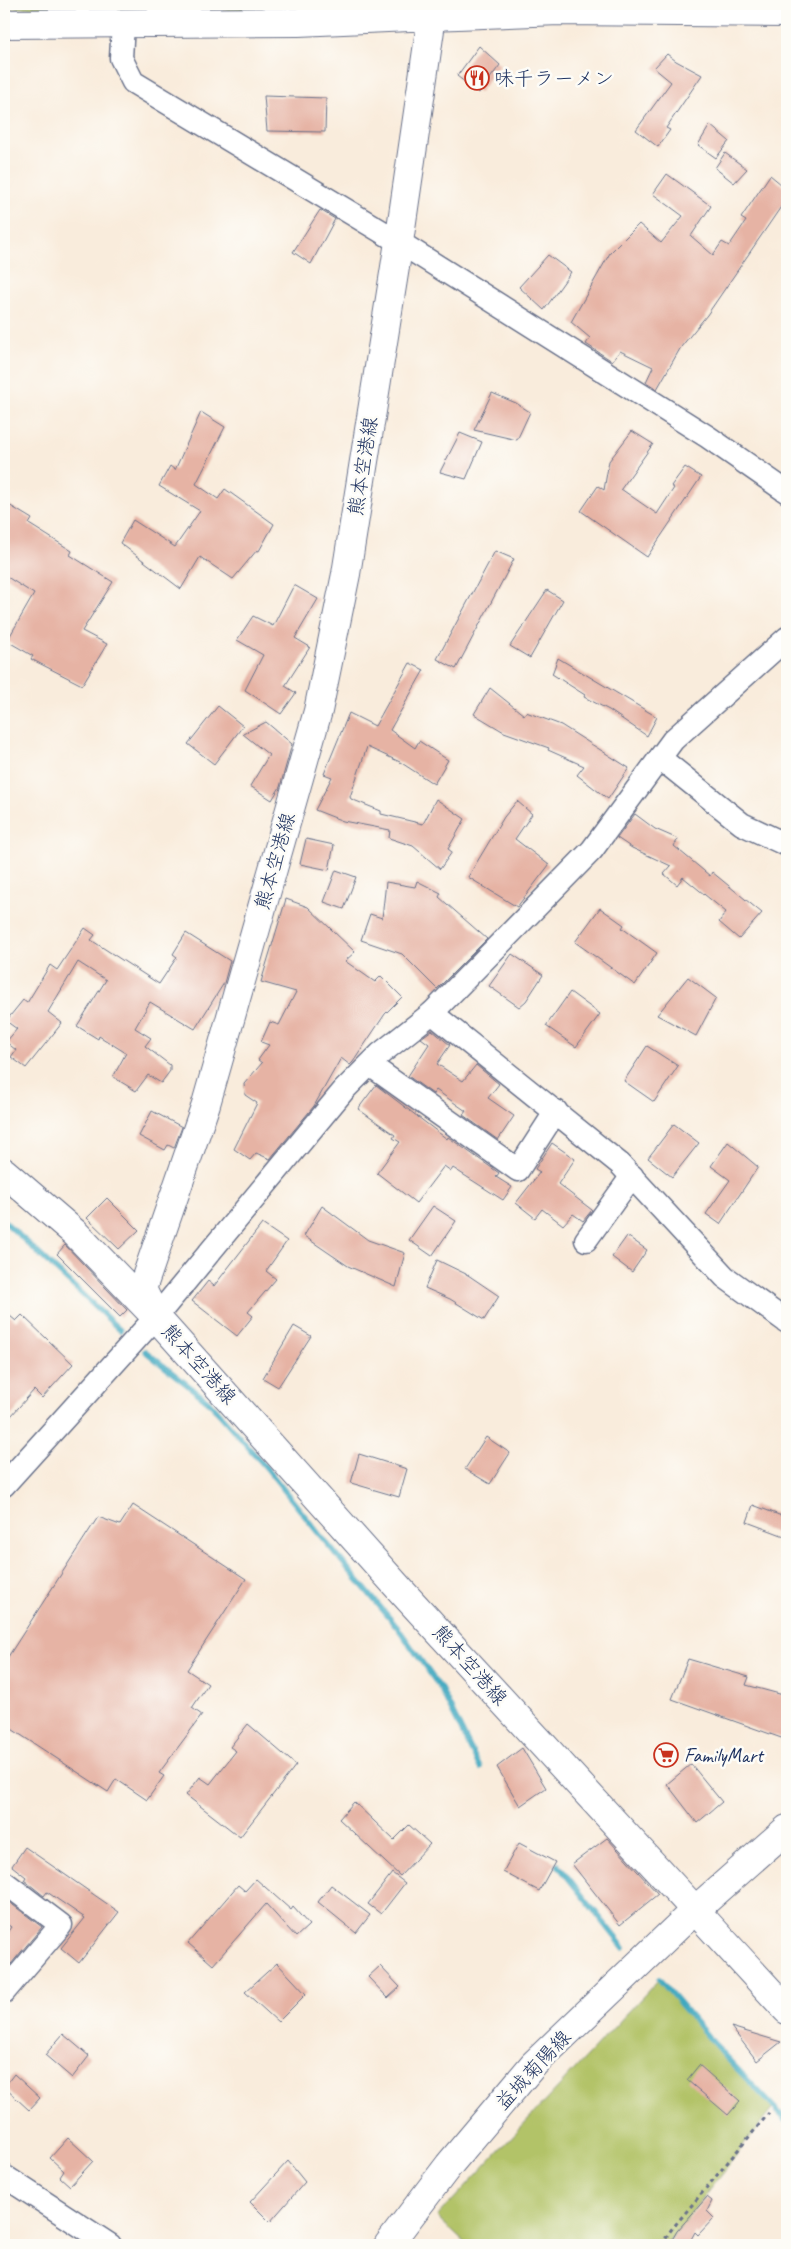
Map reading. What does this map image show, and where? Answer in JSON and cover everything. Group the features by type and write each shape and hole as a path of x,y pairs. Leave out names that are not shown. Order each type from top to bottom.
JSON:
{"main road":[{"path":"4,24 298,22 433,10 787,13"},
{"name":"熊本空港線","path":"156,1317 142,1290 206,1104 318,711 346,574 399,242 433,10"},
{"name":"熊本空港線","path":"4,1172 75,1232 156,1317 404,1594 698,1908 787,2010"},
{"name":"益城菊陽線","path":"388,2245 449,2165 534,2064 698,1908 787,1829"}],"street":[{"path":"123,24 121,58 132,82 399,242 708,437 787,492"},
{"path":"4,1485 156,1317 344,1090 370,1065 432,1013 592,850 673,740 787,638"},
{"path":"660,758 742,824 787,845"},
{"path":"432,1013 620,1164 725,1277 787,1322"},
{"path":"370,1065 518,1170 556,1111"},
{"path":"586,1240 632,1176"},
{"path":"4,1882 61,1925 4,1992"},
{"path":"4,2176 110,2245"}],"path":[{"path":"661,2245 671,2230 769,2113"}],"green space":[{"path":"215,4 284,9 101,12 4,8 4,5"},
{"path":"659,1979 773,2108 666,2245 467,2245 437,2217"}],"building":[{"path":"479,46 500,65 479,93 457,76"},
{"path":"667,54 702,75 666,128 670,130 658,147 636,130 671,82 654,68"},
{"path":"264,96 326,98 325,132 267,131"},
{"path":"710,125 729,141 716,158 698,145"},
{"path":"725,153 747,169 734,183 715,168"},
{"path":"667,174 711,206 691,236 713,255 722,242 729,246 746,221 741,218 770,175 787,189 787,198 707,315 681,347 657,389 646,382 653,367 620,351 612,361 586,344 590,338 571,322 610,253 639,224 661,243 683,216 653,194"},
{"path":"320,210 335,219 311,264 293,252"},
{"path":"548,255 571,272 544,310 519,287"},
{"path":"492,393 516,403 530,412 517,440 474,430"},
{"path":"201,412 225,427 196,484 218,499 225,489 274,524 259,551 257,550 233,579 200,557 181,589 120,543 133,520 175,547 200,511 159,486 170,466 175,470"},
{"path":"632,431 653,444 621,489 657,514 674,488 671,486 685,467 701,477 647,557 581,511 598,486 604,490 609,461"},
{"path":"460,433 482,442 466,479 440,472"},
{"path":"4,502 32,519 29,524 72,551 70,555 113,582 82,631 107,644 82,685 31,659 33,656 7,641 34,594 4,575"},
{"path":"495,551 514,559 456,669 437,659"},
{"path":"294,585 318,599 295,638 310,647 285,686 296,693 281,714 245,690 263,655 237,640 253,616 273,626"},
{"path":"547,590 563,600 530,658 510,646"},
{"path":"558,658 657,717 647,736 609,710 584,697 585,695 552,674"},
{"path":"410,663 424,670 390,730 415,748 419,741 448,760 434,784 400,762 367,747 350,797 381,811 381,814 423,824 436,799 465,819 448,849 452,852 440,869 413,846 389,838 390,830 343,821 315,810 332,777 324,774 349,713 375,726"},
{"path":"490,688 524,715 526,712 561,725 629,768 608,799 577,775 584,766 548,750 549,748 504,732 474,714"},
{"path":"218,706 243,726 214,764 188,744"},
{"path":"266,722 292,744 280,787 272,800 250,786 269,755 243,734"},
{"path":"517,801 532,814 515,839 549,865 517,907 468,877 504,817"},
{"path":"635,814 655,829 678,839 674,846 710,876 712,872 762,913 739,939 719,922 726,912 683,877 677,885 664,874 671,866 632,848 617,838"},
{"path":"306,839 334,845 329,870 300,864"},
{"path":"336,870 356,877 344,909 324,902"},
{"path":"417,881 441,893 439,897 487,939 437,989 402,954 361,940 370,914 382,918 386,882 415,887"},
{"path":"286,899 308,907 355,952 345,961 375,982 381,976 402,997 385,1014 350,1065 341,1058 314,1106 270,1159 256,1153 250,1160 234,1149 257,1103 245,1095 244,1084 262,1063 258,1060 269,1045 261,1042 270,1022 279,1025 296,992 261,982"},
{"path":"600,908 624,925 622,928 657,953 635,985 575,942"},
{"path":"85,928 95,935 91,940 159,984 177,957 173,954 186,933 230,961 224,983 195,1029 150,1002 135,1028 151,1038 145,1046 170,1065 170,1071 161,1083 148,1075 136,1091 113,1077 126,1053 99,1036 98,1039 77,1026 106,980 78,962 48,1012 62,1023 26,1068 11,1057 16,1050 6,1042 17,1029 6,1021 23,1000 27,1003 50,965 57,970"},
{"path":"512,954 543,975 526,1001 519,1007 489,986"},
{"path":"688,977 716,998 696,1036 657,1015"},
{"path":"570,992 600,1014 576,1047 546,1026"},
{"path":"432,1030 450,1045 437,1064 463,1081 476,1065 499,1084 488,1098 514,1116 498,1140 463,1115 466,1111 436,1090 433,1094 408,1076 429,1044 421,1038"},
{"path":"647,1046 678,1066 654,1102 624,1081"},
{"path":"376,1085 447,1139 448,1137 499,1173 496,1177 512,1187 503,1200 453,1168 451,1171 444,1166 416,1203 377,1173 400,1142 393,1138 395,1135 358,1109"},
{"path":"152,1111 182,1127 174,1148 168,1145 165,1150 139,1136"},
{"path":"674,1124 699,1143 672,1177 648,1158"},
{"path":"728,1142 758,1167 720,1224 706,1214 730,1180 711,1166"},
{"path":"552,1143 575,1159 558,1184 592,1210 583,1221 573,1214 563,1225 542,1209 535,1218 516,1203 540,1172 535,1169"},
{"path":"107,1198 139,1230 119,1249 87,1218"},
{"path":"322,1206 368,1240 405,1253 396,1287 348,1266 304,1236"},
{"path":"433,1206 456,1221 432,1256 409,1240"},
{"path":"262,1224 287,1241 266,1271 276,1279 248,1312 253,1316 237,1336 192,1301 208,1281 214,1286"},
{"path":"627,1236 647,1250 632,1272 612,1257"},
{"path":"65,1245 127,1310 120,1317 57,1254"},
{"path":"437,1260 468,1275 499,1296 484,1320 450,1299 425,1288"},
{"path":"4,1311 16,1321 22,1315 73,1364 42,1398 34,1390 4,1424"},
{"path":"294,1326 311,1336 278,1387 263,1378"},
{"path":"486,1437 510,1453 490,1484 465,1469"},
{"path":"359,1454 407,1469 399,1497 351,1483"},
{"path":"133,1505 246,1579 187,1670 208,1684 192,1708 202,1715 159,1773 164,1776 147,1800 116,1779 108,1792 4,1724 4,1663 98,1517 120,1525"},
{"path":"753,1505 787,1518 787,1537 747,1522"},
{"path":"688,1659 749,1677 746,1685 787,1696 787,1740 672,1699"},
{"path":"248,1724 296,1765 240,1837 186,1795 200,1777 210,1784 236,1751 230,1747"},
{"path":"522,1748 546,1788 520,1806 497,1767"},
{"path":"691,1764 722,1802 697,1823 667,1784"},
{"path":"354,1802 394,1840 409,1825 430,1844 400,1876 339,1819"},
{"path":"607,1838 658,1894 620,1925 572,1864"},
{"path":"519,1843 555,1862 539,1891 503,1872"},
{"path":"25,1847 119,1912 79,1963 61,1948 85,1918 47,1892 44,1896 24,1880 26,1877 12,1866"},
{"path":"392,1873 405,1883 381,1914 368,1904"},
{"path":"256,1879 291,1910 293,1907 309,1925 296,1937 266,1904 213,1965 188,1943 238,1885 245,1891"},
{"path":"331,1885 370,1915 356,1933 318,1902"},
{"path":"9,1902 42,1927 11,1964 4,1959 4,1937 11,1927 4,1922 4,1909"},
{"path":"277,1963 306,1994 278,2022 245,1992"},
{"path":"380,1966 400,1987 388,1998 368,1977"},
{"path":"731,2027 781,2042 757,2061"},
{"path":"63,2034 89,2056 72,2078 45,2055"},
{"path":"699,2065 740,2101 728,2115 687,2080"},
{"path":"14,2074 40,2098 29,2110 4,2087"},
{"path":"68,2138 93,2161 70,2186 60,2177 64,2171 50,2158"},
{"path":"288,2161 305,2182 270,2222 250,2202"},
{"path":"707,2197 712,2201 707,2211 714,2218 698,2235 695,2232 688,2245 669,2245 677,2231"}],"waterway":[{"path":"4,1221 120,1330"},
{"path":"145,1351 209,1402 269,1471 398,1628 441,1689 480,1768"},
{"path":"558,1865 624,1948"},
{"path":"659,1979 723,2054 787,2121"}],"place":[{"name":"味千ラーメン","path":"477,78"},
{"name":"FamilyMart","path":"666,1755"}]}
